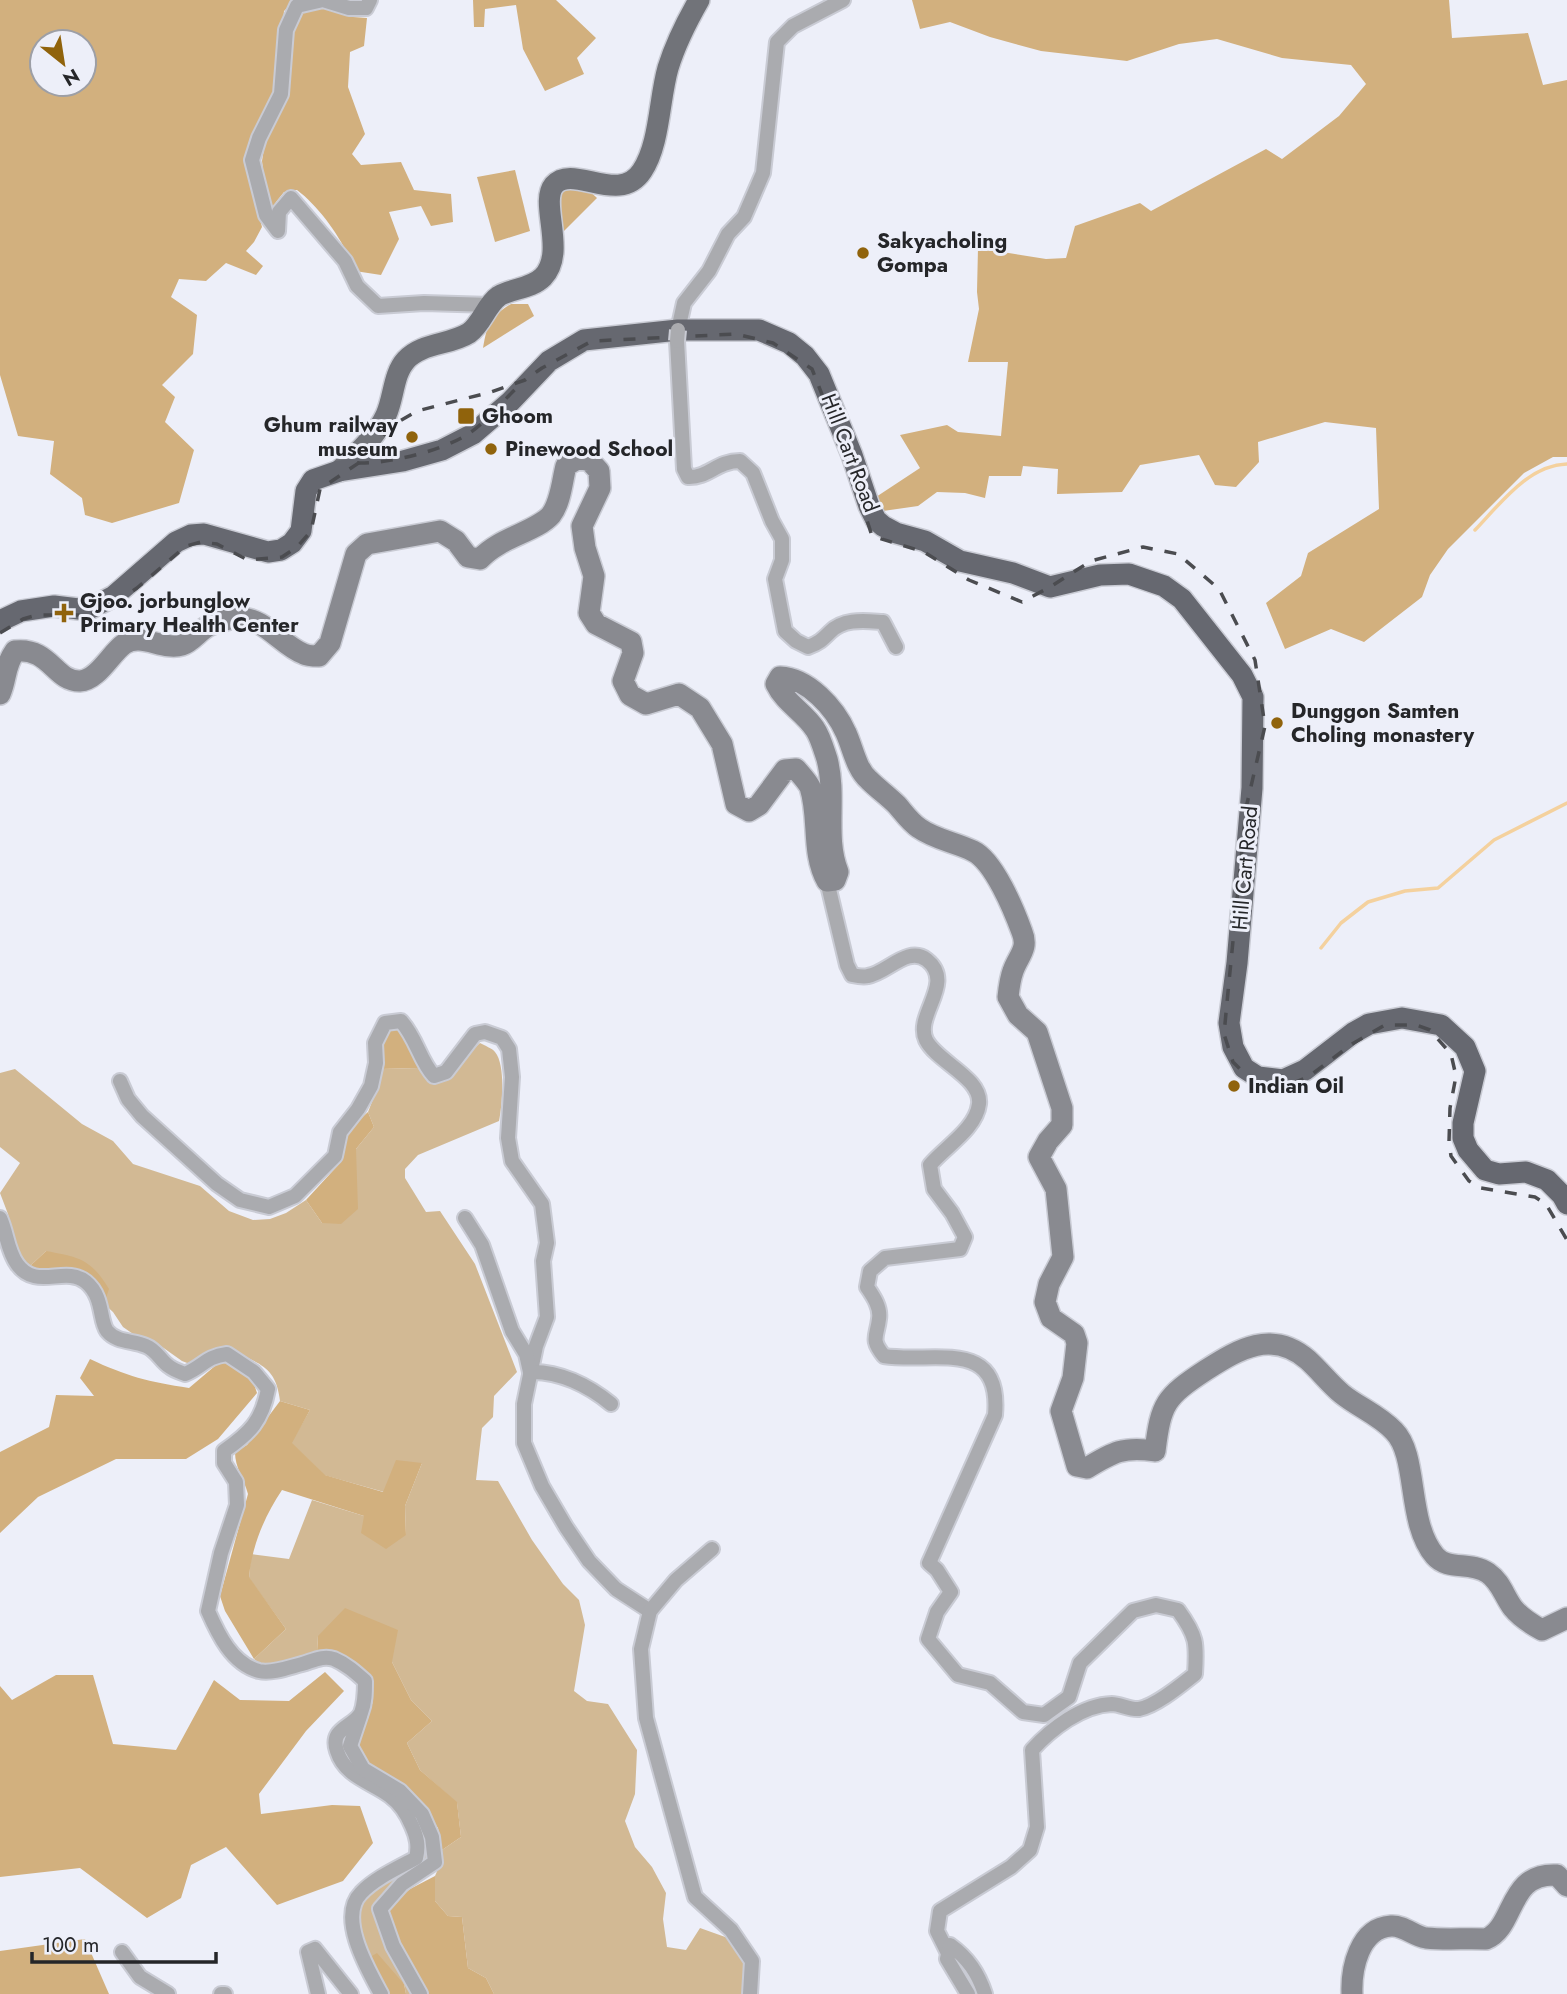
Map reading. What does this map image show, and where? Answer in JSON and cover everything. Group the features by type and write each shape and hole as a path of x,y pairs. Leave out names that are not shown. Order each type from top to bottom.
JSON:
{"highway":[{"name":"Hill Cart Road","path":"0,621 21,611 54,606 87,610 114,596 176,542 191,535 204,534 268,552 281,550 292,543 301,530 306,491 313,481 339,471 403,461 442,450 473,434 510,402 549,361 584,340 759,330 789,343 805,356 819,374 852,455 869,506 876,520 883,526 896,533 925,541 960,561 1013,573 1050,587 1100,575 1129,574 1164,586 1182,599 1242,675 1252,697 1252,788 1237,963 1228,1023 1233,1047 1244,1068 1258,1077 1283,1080 1305,1070 1369,1024 1402,1018 1441,1025 1465,1047 1475,1071 1463,1123 1462,1138 1468,1150 1485,1170 1499,1174 1526,1172 1547,1180 1562,1195 1567,1205"}],"main road":[{"path":"339,471 377,433 388,412 401,367 407,358 419,350 471,332 499,297 532,285 544,276 551,262 554,236 549,195 559,180 567,178 604,186 617,185 628,183 641,172 651,151 668,67 699,0"},
{"path":"0,694 5,682 6,665 15,652 28,650 43,656 67,678 81,681 92,677 126,642 140,640 171,646 183,645 209,626 240,618 260,624 304,655 319,656 330,643 356,554 366,544 440,531 456,541 468,557 480,559 489,549 540,523 551,514 559,496 566,466 577,459 589,460 599,471 600,488 582,526 594,576 589,614 596,624 631,642 633,653 623,681 630,695 646,704 679,694 700,708 722,744 736,804 749,811 759,805 785,770 796,769 809,785 817,822 816,839 821,869 827,881 835,880 838,872 831,855 832,801 827,760 816,729 781,696 776,684 780,677 793,677 836,714 846,732 860,771 898,806 916,827 935,838 965,847 984,857 1006,896 1024,935 1025,951 1013,968 1008,997 1018,1015 1037,1032 1062,1108 1062,1125 1039,1157 1056,1189 1063,1258 1049,1284 1045,1302 1051,1318 1074,1334 1077,1343 1073,1378 1061,1411 1077,1466 1087,1468 1119,1450 1137,1448 1155,1451 1159,1420 1165,1404 1178,1390 1241,1349 1261,1343 1276,1345 1306,1358 1340,1392 1381,1419 1396,1433 1405,1449 1421,1533 1436,1557 1448,1565 1477,1567 1490,1574 1501,1586 1512,1607 1526,1621 1542,1630 1567,1618"},
{"path":"1352,1994 1357,1955 1366,1938 1379,1929 1392,1926 1423,1937 1486,1939 1495,1935 1518,1892 1530,1881 1545,1874 1557,1875 1567,1886"}],"street":[{"path":"370,0 366,8 349,8 323,0 297,6 286,30 281,94 259,138 252,160 266,215 278,232 279,212 291,198 345,261 356,286 378,306 424,303 491,305"},
{"path":"843,0 793,26 777,42 763,173 756,193 744,217 728,234 709,271 684,303 677,335 684,469 688,477 698,478 728,461 740,461 753,473 782,539 782,560 775,579 785,631 796,641 807,647 822,642 831,631 842,624 883,622 896,647"},
{"path":"827,881 846,965 852,975 868,977 903,958 916,956 927,960 936,972 936,994 923,1028 925,1038 934,1052 969,1079 979,1101 976,1115 930,1166 934,1189 952,1213 965,1237 960,1249 885,1258 870,1271 867,1287 876,1302 880,1317 874,1334 877,1347 884,1356 904,1359 957,1356 979,1366 992,1380 997,1394 995,1415 929,1563 937,1570 951,1592 937,1612 928,1639 958,1675 990,1684 1023,1712 1044,1715 1069,1697 1080,1663 1133,1611 1156,1605 1178,1610 1188,1623 1197,1643 1195,1674 1170,1694 1139,1709 1111,1704 1089,1709 1048,1732 1032,1750 1037,1827 1031,1850 1011,1867 940,1911 937,1931 948,1953"},
{"path":"120,1081 128,1099 142,1116 216,1184 240,1200 269,1207 295,1196 335,1156 340,1132 371,1086 376,1063 375,1043 385,1023 401,1021 416,1042 426,1067 435,1076 446,1072 475,1034 485,1032 502,1038 509,1049 512,1077 508,1138 512,1161 541,1204 547,1243 543,1261 547,1317 530,1372 524,1404 524,1443 542,1486 589,1560 616,1589 650,1611"},
{"path":"465,1217 482,1245 512,1331 526,1354 530,1372"},
{"path":"0,1219 15,1262 26,1274 37,1278 67,1277 85,1281 99,1300 105,1329 114,1337 146,1345 157,1352 168,1367 185,1374 198,1368 210,1357 227,1354 254,1372 268,1389 265,1406 254,1426 224,1451 224,1463 236,1482 237,1505 208,1611 229,1650 244,1664 261,1671 280,1669 318,1658 332,1658 351,1668 365,1681 365,1698 350,1746 363,1769 400,1791 422,1814 432,1837 435,1862 402,1884 380,1909 393,1946 420,1994"},
{"path":"530,1372 543,1371 569,1378 611,1404"},
{"path":"712,1549 676,1580 650,1611 641,1649 646,1718 695,1897 731,1930 752,1961 750,1994"},
{"path":"360,1716 341,1731 335,1741 337,1752 346,1766 363,1782 389,1795 405,1810 419,1847 416,1858 372,1884 359,1894 352,1907 354,1933 364,1962 381,1994"},
{"path":"968,1994 947,1959 950,1945 964,1954 980,1978 985,1994"},
{"path":"318,1994 308,1952 315,1949 351,1994"},
{"path":"122,1952 140,1977 168,1994"}],"shaded area":[{"path":"0,0 295,0 284,11 276,94 248,155 249,176 262,227 246,251 263,266 256,275 226,263 206,281 179,279 171,297 197,315 193,354 162,385 175,397 165,422 194,450 179,503 112,523 85,515 82,498 50,474 54,441 18,436 0,375"},
{"path":"473,0 556,0 596,38 577,58 584,74 545,91 523,49 516,5 485,9 484,27 474,27"},
{"path":"912,0 1449,0 1452,38 1528,33 1543,85 1567,80 1567,457 1553,457 1524,473 1448,549 1430,575 1422,597 1364,642 1331,629 1285,649 1266,603 1301,576 1308,553 1379,509 1376,428 1325,422 1258,442 1259,462 1236,487 1215,485 1199,455 1140,465 1122,492 1057,494 1058,469 1023,466 1021,476 989,476 985,498 965,493 937,492 918,506 883,511 876,497 920,468 900,435 947,425 958,432 1001,436 1008,362 968,362 979,309 978,248 1046,259 1066,258 1075,226 1140,203 1151,211 1266,149 1282,159 1339,116 1366,84 1351,65 1282,58 1217,39 1179,44 1127,61 1041,51 990,37 950,22 920,29"},
{"path":"321,6 353,17 367,18 364,46 350,52 348,87 365,134 352,154 361,165 401,162 414,190 451,194 453,222 431,226 421,206 389,212 399,239 381,275 355,271 331,227 315,206 297,190 284,192 276,202 273,213 265,186 262,161 265,142 287,94 292,33 302,10"},
{"path":"515,170 530,231 495,242 477,177"},
{"path":"565,186 585,187 597,198 558,237 554,209"},
{"path":"511,304 528,304 534,316 483,348 491,322"},
{"path":"387,1027 400,1027 420,1056 418,1068 381,1069 378,1045"},
{"path":"480,1043 495,1052 501,1066 499,1121 418,1155 405,1169 405,1178 426,1212 440,1211 475,1264 517,1372 494,1396 493,1417 482,1428 476,1480 498,1481 532,1540 563,1584 579,1600 585,1625 574,1691 587,1701 608,1704 637,1750 635,1794 625,1821 635,1847 652,1867 666,1893 663,1919 667,1947 686,1950 700,1928 728,1938 749,1977 747,1994 494,1994 486,1978 468,1968 462,1917 448,1916 435,1901 435,1876 442,1860 442,1850 461,1837 457,1803 420,1770 407,1743 432,1721 411,1700 392,1662 318,1636 317,1652 264,1667 254,1659 286,1629 249,1578 251,1554 289,1559 312,1500 364,1516 406,1535 405,1506 422,1463 384,1492 324,1475 291,1443 310,1410 280,1401 274,1380 264,1367 229,1349 195,1366 182,1361 158,1344 136,1336 123,1327 113,1312 46,1251 29,1267 15,1251 8,1214 0,1193 20,1163 0,1147 0,1073 15,1069 82,1124 113,1141 133,1164 200,1186 229,1211 253,1220 270,1219 286,1213 306,1200 322,1223 356,1149 374,1127 368,1112 379,1084 381,1069 418,1068 426,1079 438,1081"},
{"path":"368,1112 374,1127 356,1149 358,1209 341,1224 322,1223 306,1200 341,1162 345,1133"},
{"path":"46,1251 67,1255 90,1265 109,1289 104,1304 89,1279 44,1274 29,1267"},
{"path":"90,1359 138,1378 189,1388 222,1360 251,1375 257,1393 218,1439 186,1459 116,1459 38,1497 0,1533 0,1452 49,1427 56,1395 94,1396 80,1378"},
{"path":"280,1401 310,1410 292,1443 325,1475 383,1492 396,1460 422,1463 405,1506 406,1535 386,1549 361,1533 364,1516 282,1490 260,1532 249,1577 286,1629 254,1659 225,1611 220,1596 248,1494 235,1452 247,1445"},
{"path":"345,1608 398,1630 392,1662 411,1700 432,1721 407,1743 420,1770 457,1802 461,1837 442,1850 438,1828 421,1806 398,1782 376,1770 361,1756 360,1740 373,1698 368,1676 356,1663 317,1652 318,1636"},
{"path":"325,1672 344,1691 306,1731 259,1794 261,1814 332,1805 360,1806 373,1843 343,1881 277,1905 226,1847 191,1865 181,1898 147,1918 80,1868 0,1877 0,1686 12,1700 56,1675 93,1675 113,1744 176,1750 214,1680 240,1700 289,1701"},
{"path":"347,1733 346,1746 413,1807 429,1845 429,1861 386,1894 419,1994 406,1994 404,1984 365,1960 356,1916 364,1897 418,1860 415,1826 348,1765 341,1740"},
{"path":"435,1876 435,1901 448,1916 462,1917 468,1968 486,1978 494,1994 427,1994 397,1946 387,1909 410,1889"},
{"path":"85,1939 109,1994 0,1994 0,1951"},
{"path":"377,1953 404,1984 406,1994 386,1994 365,1960"}],"waterway":[{"path":"1475,530 1527,478 1553,466 1567,464"},
{"path":"1321,948 1341,923 1368,902 1405,891 1438,888 1494,840 1567,803"}],"railway":[{"path":"0,633 23,619 37,615 89,615 109,607 137,588 186,546 201,542 217,544 248,560 282,557 297,547 311,531 320,489 366,458 391,426 417,411 491,392 525,380 592,341 736,334 773,343 812,369 847,458 872,536 924,552 969,580 1022,602 1091,561 1143,547 1178,554 1219,589 1255,660 1265,726 1246,808 1228,992 1224,1034 1233,1062 1251,1080 1265,1087 1281,1088 1308,1077 1352,1044 1385,1025 1416,1025 1430,1030 1451,1054 1456,1076 1450,1108 1451,1156 1469,1181 1481,1188 1535,1197 1546,1204 1567,1240"},
{"path":"357,463 414,455 457,440 481,424 520,385"}],"place":[{"name":"Sakyacholing Gompa","path":"863,253"},
{"name":"Ghoom","path":"466,416"},
{"name":"Ghum railway museum","path":"412,437"},
{"name":"Pinewood School","path":"491,449"},
{"name":"Gjoo. jorbunglow Primary Health Center","path":"64,613"},
{"name":"Dunggon Samten Choling monastery","path":"1277,723"},
{"name":"Indian Oil","path":"1234,1086"}]}
